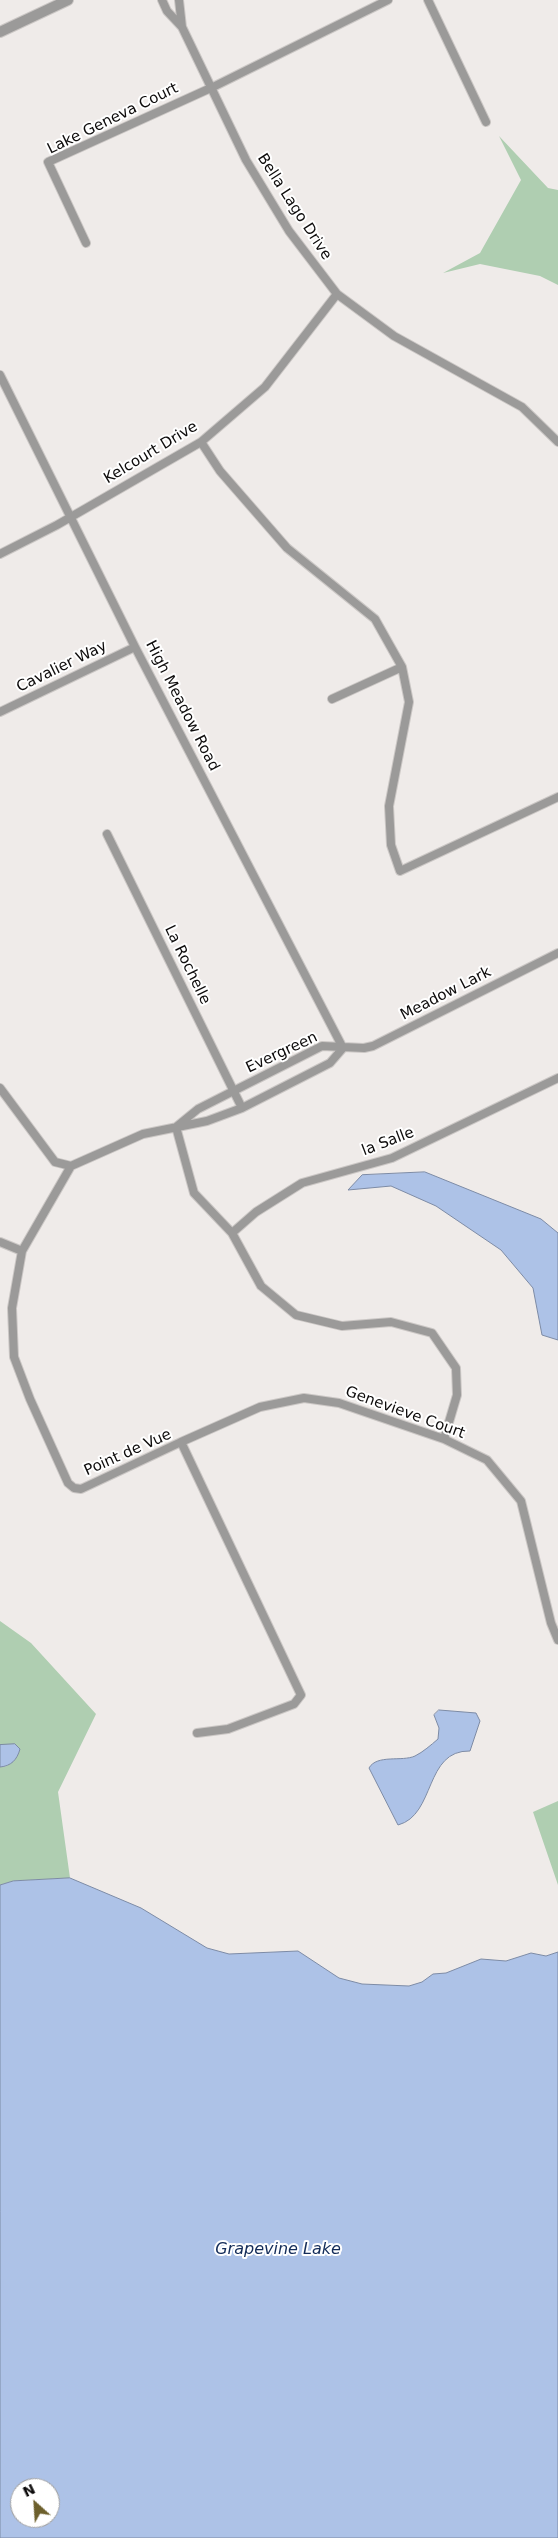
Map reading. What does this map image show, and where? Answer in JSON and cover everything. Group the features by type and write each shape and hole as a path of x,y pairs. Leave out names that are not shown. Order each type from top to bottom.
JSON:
{"street":[{"path":"0,32 68,0"},
{"name":"Bella Lago Drive","path":"162,0 167,11 182,27 213,87 246,160 289,231 336,294 394,336 522,407 558,442"},
{"name":"Bella Lago Drive","path":"179,0 182,27"},
{"path":"213,87 388,0"},
{"path":"428,0 486,122"},
{"name":"Lake Geneva Court","path":"86,242 48,162 213,87"},
{"name":"Kelcourt Drive","path":"0,554 57,525 70,515 201,442 265,387 336,294"},
{"name":"High Meadow Road","path":"0,375 135,647 343,1048"},
{"path":"201,442 220,471 287,548 375,619 402,667 409,702 389,806 391,845 400,871 558,797"},
{"name":"Cavalier Way","path":"0,712 135,647"},
{"path":"332,699 402,667"},
{"name":"La Rochelle","path":"107,834 242,1108"},
{"name":"Meadow Lark","path":"343,1048 373,1046 558,953"},
{"name":"Evergreen","path":"176,1127 198,1109 322,1046 343,1048"},
{"name":"Evergreen","path":"71,1166 143,1134 208,1121 242,1108 330,1063 343,1048"},
{"name":"la Salle","path":"232,1233 256,1212 302,1183 392,1158 558,1078"},
{"path":"0,1088 55,1162 71,1166"},
{"path":"176,1127 194,1193 232,1233 261,1286 296,1315 342,1326 391,1322 432,1333 456,1368 457,1395 444,1439"},
{"name":"Point de Vue","path":"71,1166 22,1251 12,1296 14,1357 30,1399 68,1483 74,1488 81,1489 181,1442 301,1695 294,1704 228,1729 197,1733"},
{"path":"0,1242 22,1251"},
{"name":"Genevieve Court","path":"181,1442 260,1407 304,1398 339,1403 444,1439 487,1460 521,1501 551,1623 558,1640"}],"green space":[{"path":"499,136 548,188 558,190 558,285 540,276 480,264 443,273 480,253 521,180"},
{"path":"0,1621 31,1643 96,1714 58,1792 70,1878 13,1881 0,1885 0,1767 7,1766 15,1745 0,1745"},
{"path":"558,1801 558,1885 533,1812"}],"water":[{"path":"425,1172 541,1219 558,1233 558,1340 542,1335 533,1288 501,1250 436,1206 391,1186 348,1190 362,1175"},
{"path":"439,1710 476,1713 480,1721 470,1751 455,1753 445,1761 437,1771 419,1809 410,1819 398,1825 369,1768 378,1761 410,1758 433,1744 438,1739 439,1728 434,1715"},
{"path":"15,1744 20,1749 17,1756 10,1764 0,1767 0,1745"},
{"name":"Grapevine Lake","path":"70,1878 141,1908 207,1948 229,1954 298,1951 339,1978 362,1984 409,1986 422,1982 433,1974 446,1973 481,1959 506,1961 531,1953 546,1956 558,1952 558,2538 0,2538 0,1885 13,1881"}]}
